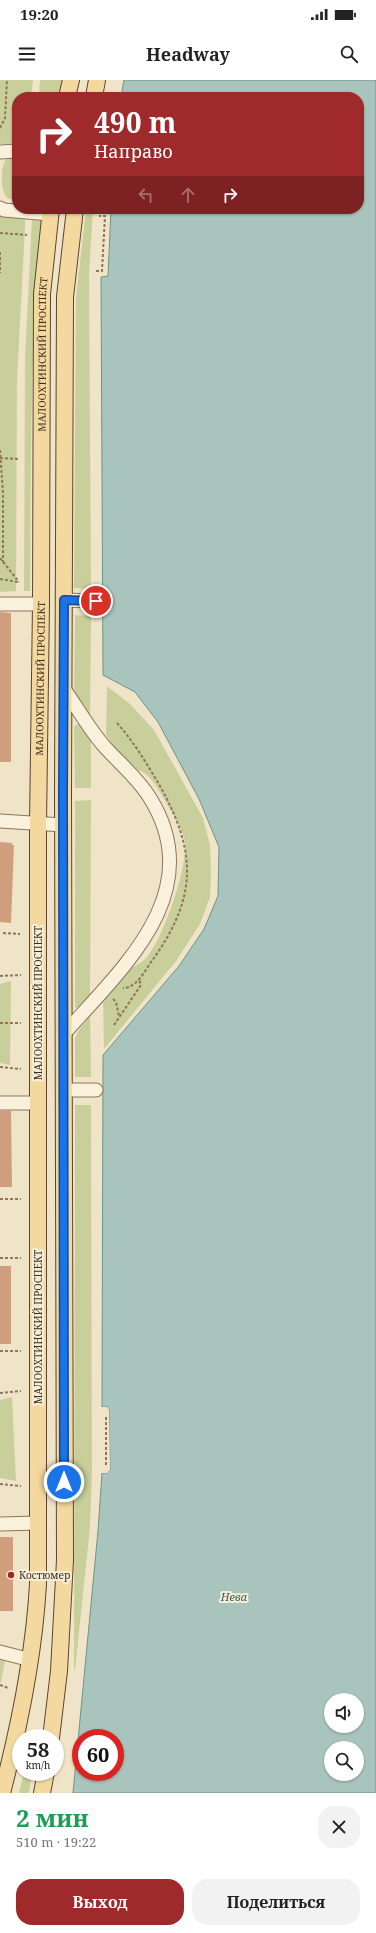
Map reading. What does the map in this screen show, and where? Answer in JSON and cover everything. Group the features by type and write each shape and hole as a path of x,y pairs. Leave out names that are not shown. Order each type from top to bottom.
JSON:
{"main road":[{"path":"68,92 71,80"},
{"path":"95,92 97,80"},
{"name":"МАЛООХТИНСКИЙ ПРОСПЕКТ","path":"2,1793 20,1722 31,1660 38,1584 38,824 41,604 42,294 50,214"},
{"path":"52,1729 59,1671 65,1560 63,825 65,297 74,214"},
{"path":"42,1793 44,1781"}],"street":[{"path":"0,152 12,151"},
{"path":"0,208 12,210"},
{"path":"64,600 96,601"},
{"path":"0,604 41,604"},
{"path":"63,1035 106,987 135,950 159,913 167,892 170,874 171,850 166,830 150,798 126,769 103,745 64,689"},
{"path":"0,821 63,825"},
{"path":"64,1090 96,1090"},
{"path":"0,1103 38,1103"},
{"path":"0,1524 38,1523"},
{"path":"0,1652 31,1660"}],"path":[{"path":"0,128 5,118 7,80"},
{"path":"96,271 102,271 105,216 99,216"},
{"path":"0,233 27,235"},
{"path":"0,252 0,273"},
{"path":"0,450 3,493 3,562"},
{"path":"0,458 20,459"},
{"path":"0,558 19,582 0,578"},
{"path":"3,933 20,934"},
{"path":"0,976 21,975"},
{"path":"114,1025 141,985 139,979"},
{"path":"106,987 109,994 116,1002 119,1016"},
{"path":"0,1023 21,1023"},
{"path":"0,1067 21,1069"},
{"path":"0,1199 21,1199"},
{"path":"0,1258 21,1258"},
{"path":"0,1351 21,1351"},
{"path":"0,1393 21,1390"},
{"path":"106,1415 106,1465"},
{"path":"0,1484 21,1486"},
{"path":"0,1686 8,1688"}],"green space":[{"path":"0,80 33,80 32,92 12,92 12,144 0,144"},
{"path":"40,80 65,80 62,92 39,92"},
{"path":"7,158 12,158 12,200 7,198 3,189 2,172"},
{"path":"0,213 25,216 25,227 17,380 16,591 0,592"},
{"path":"85,214 93,214 89,275 91,589 74,588 76,298"},
{"path":"32,219 41,221 37,267 33,359 30,591 24,591 25,358"},
{"path":"75,615 91,616 90,720 74,695"},
{"path":"107,686 130,704 154,730 203,818 210,845 211,873 210,897 200,924 176,961 104,1049 103,998 115,981 124,972 139,964 147,957 161,934 180,881 185,848 184,837 179,826 156,785 145,773 130,770 106,735"},
{"path":"77,724 80,725 91,741 91,788 75,788 74,727"},
{"path":"91,800 90,997 79,1009 75,1007 75,801"},
{"path":"11,981 10,1065 0,1063 0,984"},
{"path":"90,1016 91,1077 75,1077 75,1038 79,1030"},
{"path":"75,1105 91,1105 92,1473 90,1527 74,1670"},
{"path":"12,1397 16,1481 0,1478 0,1400"},
{"path":"0,1659 5,1660 1,1682 0,1682"},
{"path":"22,1781 31,1781 29,1793 19,1793"}],"water":[{"name":"Нева","path":"124,80 376,80 376,1793 73,1793 74,1781 124,1781 124,1729 79,1729 102,1473 107,1473 110,1470 109,1410 107,1407 102,1407 103,1055 179,966 204,929 218,896 219,847 199,799 158,722 135,692 103,675 101,277 108,276 111,214 364,214 364,92 122,92"}],"pier":[{"path":"102,1407 107,1407 109,1410 110,1470 107,1473 102,1473 102,1471 108,1470 107,1410 102,1409"}],"building":[{"path":"0,612 11,613 11,762 0,762"},
{"path":"0,842 12,843 12,845 14,845 11,923 0,922"},
{"path":"0,1111 11,1111 12,1187 0,1187"},
{"path":"0,1266 11,1266 11,1344 0,1344"},
{"path":"0,1537 13,1537 13,1611 0,1611"}],"place":[{"name":"Костюмер","path":"11,1575"}],"route":[{"path":"64,1482 64,600 96,601"}]}
